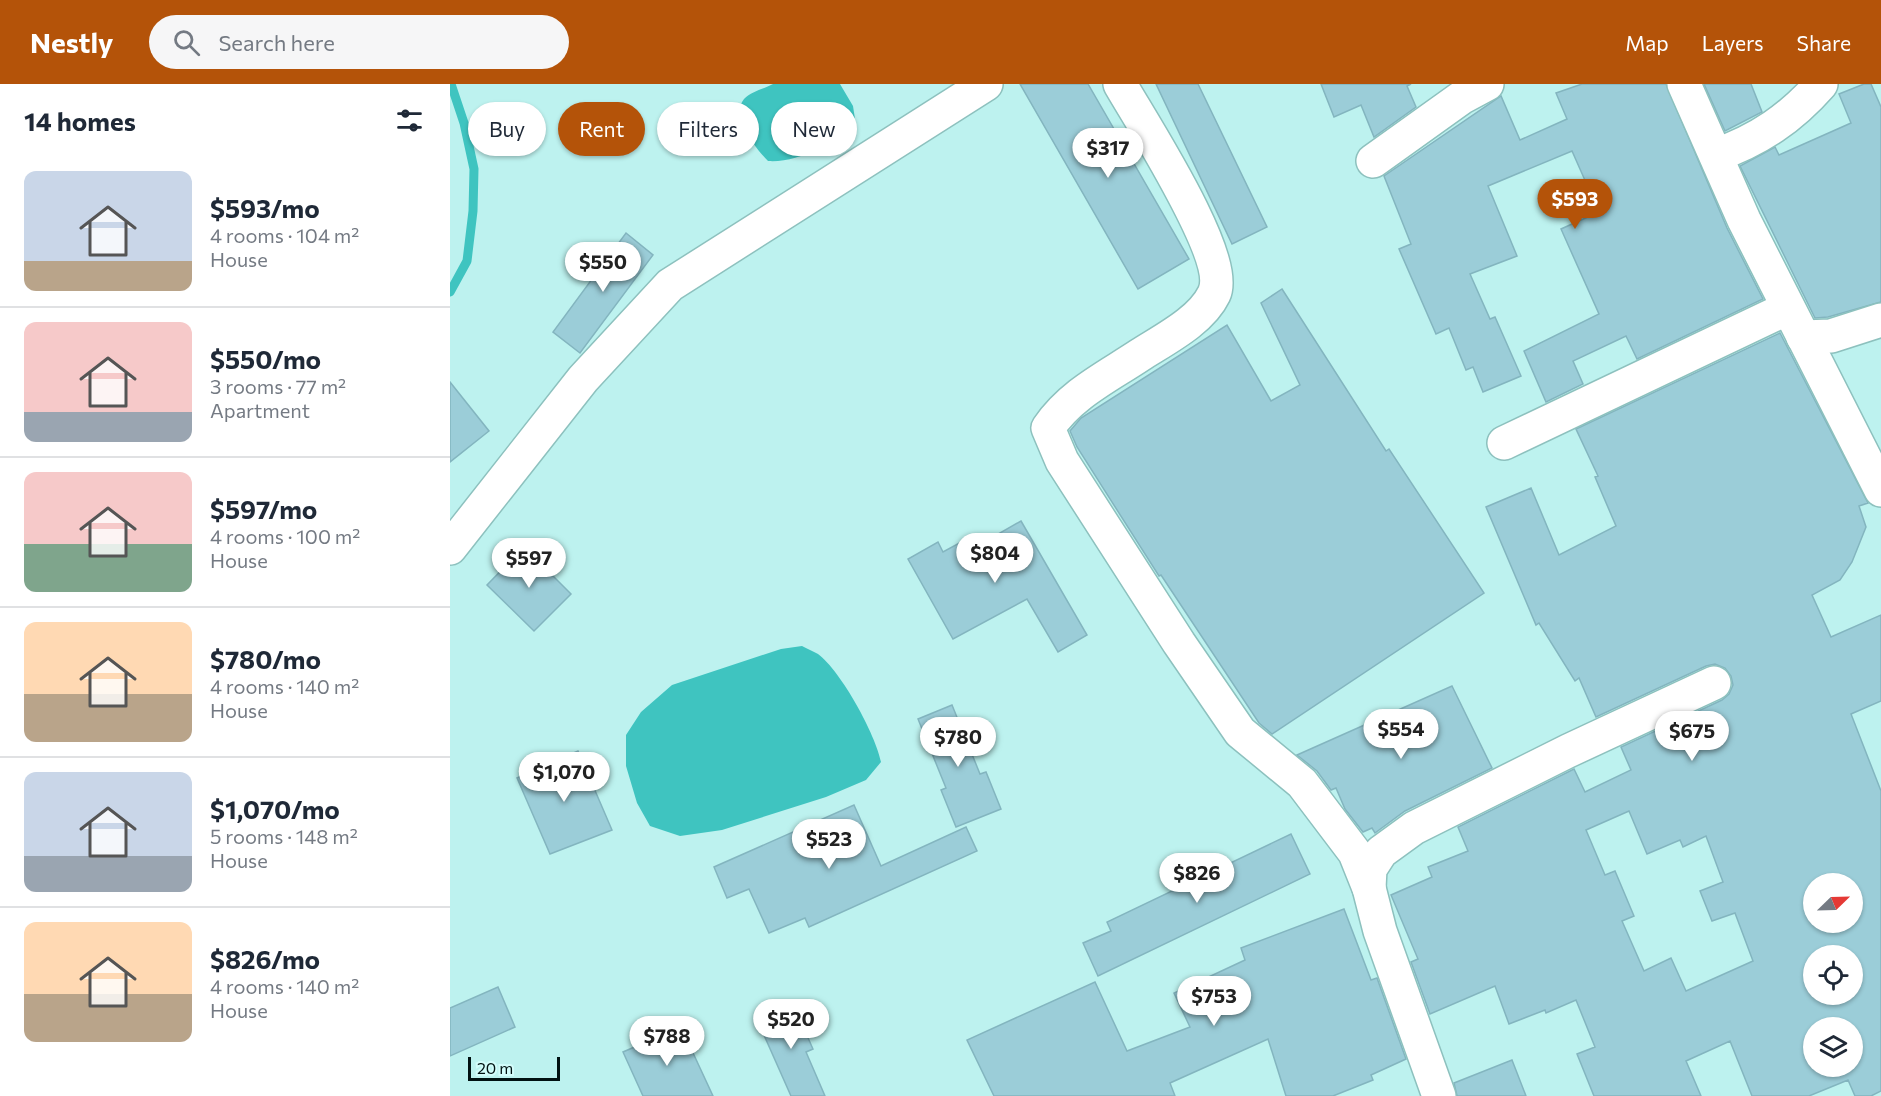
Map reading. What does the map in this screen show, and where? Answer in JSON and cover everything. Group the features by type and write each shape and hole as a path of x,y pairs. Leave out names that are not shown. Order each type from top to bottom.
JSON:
{"street":[{"path":"450,548 583,379 670,285 986,84"},
{"path":"1120,84 1198,221 1216,271 1214,293 1195,318 1080,394 1060,410 1048,428 1062,461 1240,732 1302,783 1355,853 1369,888 1380,931 1439,1096"},
{"path":"1373,161 1461,98 1487,84"},
{"path":"1684,84 1744,220 1881,490"},
{"path":"1716,155 1744,145 1775,127 1802,106 1821,84"},
{"path":"1504,443 1788,308"},
{"path":"1803,338 1831,336 1881,320"},
{"path":"1369,888 1370,869 1381,852 1414,828 1568,751 1714,683"}],"water":[{"path":"773,84 840,84 851,102 771,102 771,156 801,156 768,161 759,151 759,102 743,102 754,92"},
{"path":"802,646 818,654 827,662 847,689 865,720 881,762 866,780 826,797 722,830 680,836 650,826 637,803 626,766 626,735 641,712 672,685 781,649"}],"building":[{"path":"1020,84 1088,84 1189,259 1138,289"},
{"path":"1156,84 1198,84 1267,227 1232,244"},
{"path":"1321,84 1411,84 1407,86 1416,107 1374,137 1361,105 1334,117"},
{"path":"1582,84 1666,84 1727,228 1763,299 1637,359 1626,336 1573,361 1583,384 1546,402 1524,351 1599,314 1561,229 1599,212 1572,151 1488,186 1517,256 1470,274 1490,319 1495,317 1521,376 1483,392 1473,367 1466,370 1449,328 1436,334 1399,249 1411,244 1384,176 1501,96 1520,140 1567,119 1556,93"},
{"path":"1704,84 1751,84 1762,112 1725,131"},
{"path":"1864,84 1871,84 1881,107 1881,302 1828,317 1815,318 1740,166 1775,147 1779,155 1851,123 1839,94"},
{"path":"626,233 653,255 580,353 553,332"},
{"path":"1282,289 1386,451 1389,449 1484,593 1272,734 1259,723 1161,575 1159,576 1077,447 1070,431 1081,418 1227,325 1271,401 1300,385 1261,303"},
{"path":"1780,333 1868,503 1859,506 1866,527 1852,562 1840,580 1812,595 1831,637 1881,615 1881,701 1851,714 1881,791 1881,1091 1871,1096 1855,1096 1848,1080 1809,1096 1752,1096 1730,1041 1686,1061 1701,1096 1594,1096 1577,1054 1595,1047 1576,1000 1546,1013 1545,1010 1509,1024 1495,986 1430,1014 1411,962 1418,959 1391,895 1432,877 1428,867 1468,851 1458,827 1574,769 1585,792 1631,770 1621,747 1722,700 1729,694 1733,685 1731,676 1725,668 1715,664 1706,666 1596,717 1579,678 1575,681 1539,623 1536,625 1486,507 1531,488 1559,555 1616,526 1595,477 1598,476 1576,429","holes":["1629,811 1647,854 1680,840 1683,847 1706,836 1723,882 1700,891 1712,921 1735,913 1753,961 1686,991 1671,958 1644,971 1622,921 1634,916 1615,871 1605,875 1586,830"]},
{"path":"450,382 489,431 450,462"},
{"path":"1021,521 1087,635 1058,652 1027,599 953,639 908,559 938,542 943,552 976,534 981,544"},
{"path":"524,547 571,594 534,631 487,585"},
{"path":"1452,686 1492,768 1405,811 1375,833 1372,828 1363,832 1345,809 1336,788 1331,790 1317,771 1297,755"},
{"path":"952,705 980,774 986,772 1001,809 956,827 941,790 946,788 918,719"},
{"path":"578,751 612,830 550,854 517,778"},
{"path":"854,805 881,866 966,827 977,851 809,927 805,918 769,933 749,889 727,898 714,867"},
{"path":"1291,834 1310,874 1098,976 1083,943 1111,931 1107,922"},
{"path":"1344,909 1371,980 1377,978 1406,1059 1371,1075 1373,1080 1333,1096 1286,1096 1268,1039 1170,1083 1175,1096 994,1096 967,1040 1095,982 1127,1051 1190,1027 1174,993 1245,960 1241,948"},
{"path":"498,987 515,1027 450,1056 450,1008"},
{"path":"792,1002 813,1049 806,1052 825,1096 791,1096 756,1017"},
{"path":"681,1027 713,1096 643,1096 623,1052"},
{"path":"1512,1060 1526,1096 1457,1096 1454,1083"}],"waterway":[{"path":"450,292 467,261 473,211 474,169 464,123 451,84"}]}
